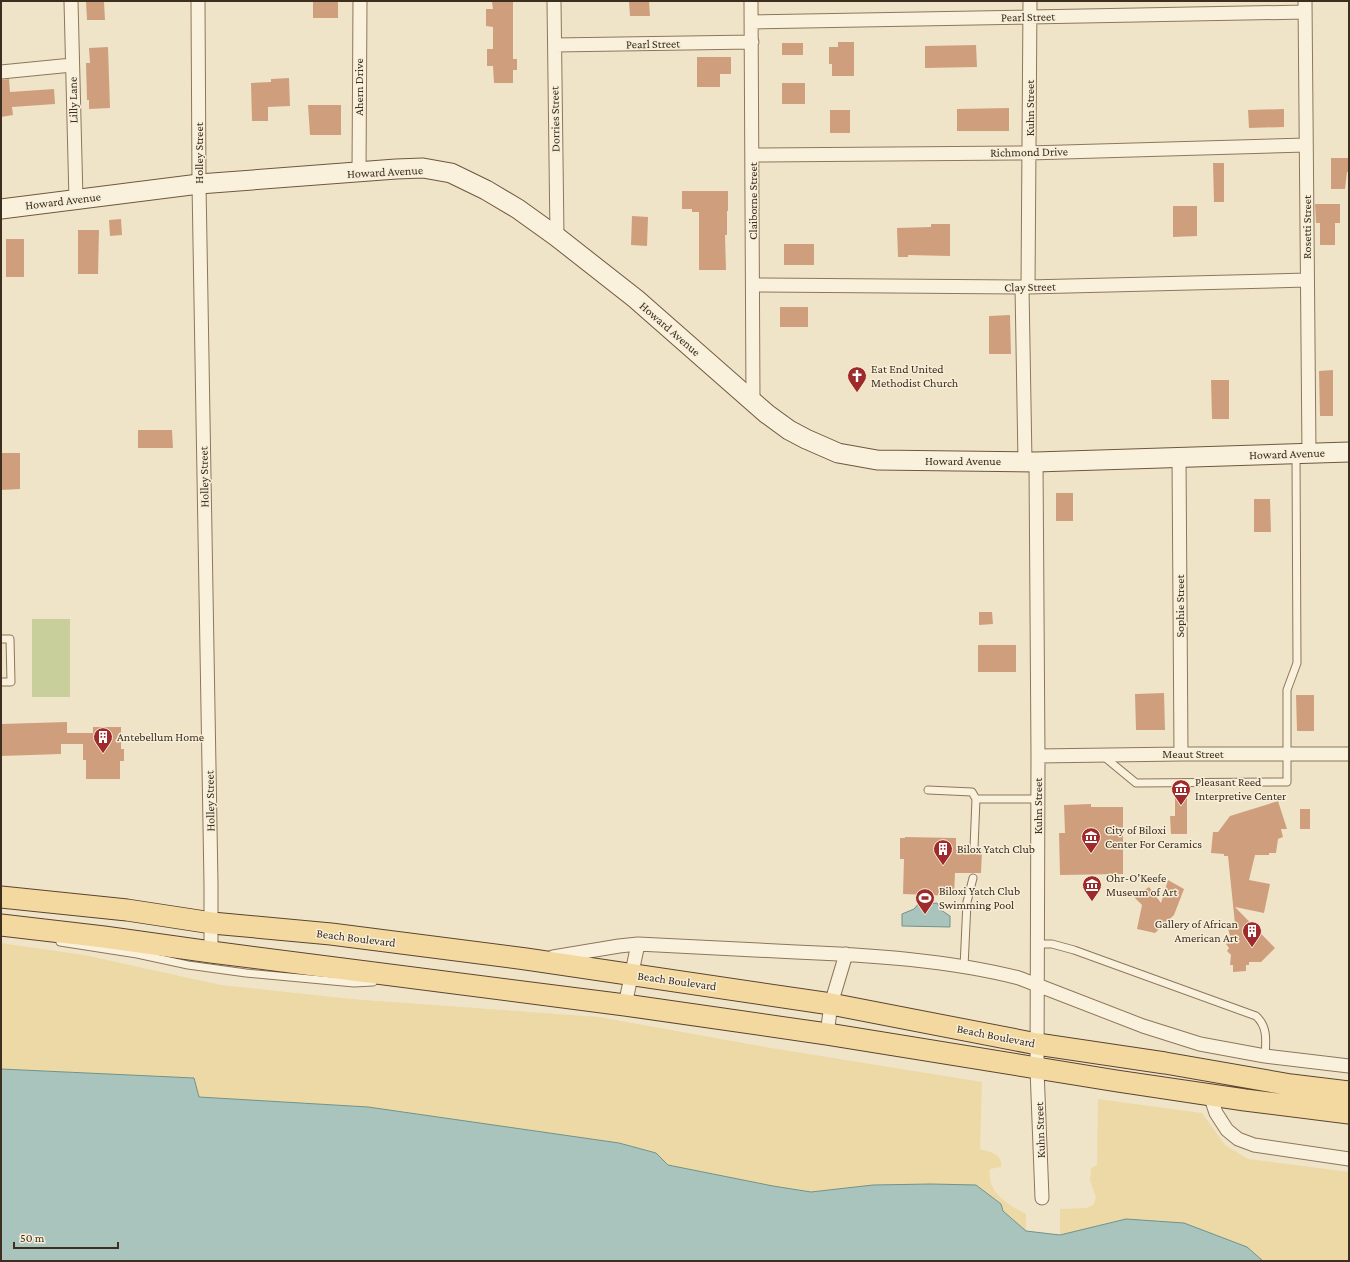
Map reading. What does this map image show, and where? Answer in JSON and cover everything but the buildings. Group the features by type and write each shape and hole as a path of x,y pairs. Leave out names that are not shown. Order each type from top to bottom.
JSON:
{"main road":[{"name":"Howard Avenue","path":"1,209 199,184 423,168 451,174 486,190 512,205 557,237 636,299 767,414 789,430 838,453 877,460 1030,462 1349,452"},
{"name":"Beach Boulevard","path":"1,897 127,910 212,923 331,934 526,959 832,1004 1037,1044 1166,1063 1291,1085 1349,1092"},
{"name":"Beach Boulevard","path":"5,929 104,937 625,1005 827,1034 1037,1069 1210,1095 1349,1113"}],"street":[{"name":"Lilly Lane","path":"71,1 76,200"},
{"name":"Holley Street","path":"198,1 199,184 212,923 211,952"},
{"name":"Ahern Drive","path":"359,172 360,1"},
{"name":"Dorries Street","path":"554,1 557,237"},
{"name":"Claiborne Street","path":"751,1 753,402"},
{"name":"Kuhn Street","path":"1030,1 1029,153 1025,287 1038,756 1037,1069 1042,1198"},
{"name":"Pearl Street","path":"752,22 1030,16 1305,7"},
{"name":"Rosetti Street","path":"1302,454 1307,280 1305,7"},
{"name":"Pearl Street","path":"554,46 752,42"},
{"path":"1,72 72,65"},
{"name":"Richmond Drive","path":"752,155 1029,153 1306,145"},
{"name":"Clay Street","path":"753,285 1025,287 1307,280"},
{"name":"Sophie Street","path":"1179,457 1181,754"},
{"name":"Meaut Street","path":"1038,756 1349,754"},
{"path":"625,1005 638,944"},
{"path":"526,959 562,956 638,944 846,954 886,957 964,967 1019,978 1143,1026 1193,1042 1265,1056 1349,1066"},
{"path":"827,1034 832,1004 846,954"},
{"path":"1210,1095 1216,1113 1227,1130 1238,1139 1254,1145 1349,1159"}],"lane":[{"path":"1102,755 1136,783 1287,782 1287,690 1297,663 1302,454"},
{"path":"1,639 10,639 11,682 1,682"},
{"path":"928,790 972,792 976,799 974,848"},
{"path":"976,799 1038,799"},
{"path":"964,967 966,902 973,878"},
{"path":"1,932 5,929"},
{"path":"54,941 246,974 354,983 380,982 414,977"},
{"path":"1038,944 1052,944 1074,950 1256,1016 1261,1020 1266,1035 1265,1056"}],"green space":[{"path":"32,619 70,619 70,697 32,697"}],"sand":[{"path":"1,943 84,955 221,985 351,999 599,1017 765,1047 982,1082 980,1149 995,1154 1000,1159 1001,1167 990,1169 991,1184 1000,1197 1026,1214 1026,1231 1003,1211 931,1184 873,1185 811,1192 667,1165 656,1153 619,1143 368,1107 199,1097 194,1078 1,1069"},
{"path":"1098,1099 1202,1113 1225,1145 1248,1159 1349,1172 1349,1261 1263,1261 1247,1247 1184,1223 1126,1219 1060,1235 1060,1209 1086,1208 1093,1205 1096,1198 1090,1180 1091,1168 1097,1165"}],"water":[{"name":"Biloxi Yatch Club Swimming Pool","path":"920,902 929,904 937,903 941,910 950,916 950,927 902,926 902,914 914,909"},
{"path":"1,1069 194,1078 199,1097 368,1107 619,1143 656,1153 668,1165 811,1192 873,1185 976,1185 1001,1204 1003,1211 1026,1231 1060,1235 1126,1219 1184,1223 1247,1247 1263,1261 1,1261"}],"place":[{"name":"Eat End United Methodist Church","path":"857,393"},
{"name":"Antebellum Home","path":"103,754"},
{"name":"Pleasant Reed Interpretive Center","path":"1181,806"},
{"name":"City of Biloxi Center For Ceramics","path":"1091,854"},
{"name":"Bilox Yatch Club","path":"943,866"},
{"name":"Ohr-O’Keefe Museum of Art","path":"1092,902"},
{"name":"Biloxi Yatch Club Swimming Pool","path":"925,915"},
{"name":"Gallery of African American Art","path":"1252,948"}]}
